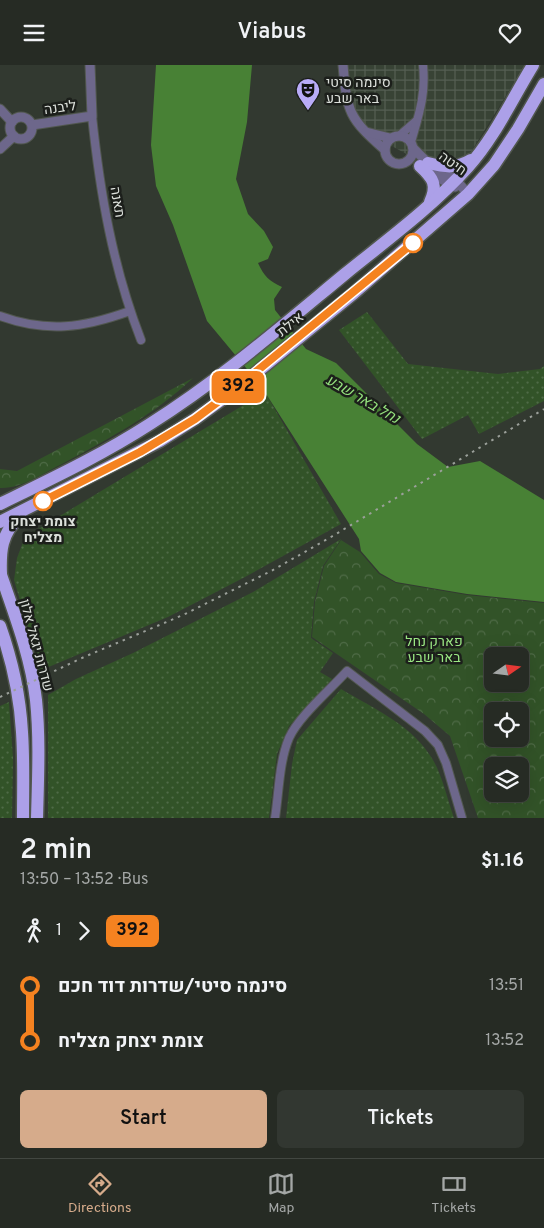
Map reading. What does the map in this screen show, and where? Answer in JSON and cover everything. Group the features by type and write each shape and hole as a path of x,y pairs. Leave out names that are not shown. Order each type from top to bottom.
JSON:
{"highway":[{"name":"אילת","path":"0,503 125,440 223,373 286,322 428,205 453,182 479,154 502,119 533,65"},
{"name":"אילת","path":"0,522 160,441 195,419 235,389 354,293 468,194 494,165 518,129 544,84"},
{"path":"424,164 454,167 462,165 479,154"},
{"path":"424,164 434,187 433,195 428,205"},
{"path":"0,494 34,487"},
{"name":"שדרות יגאל אלון","path":"28,508 13,523 4,537 0,560 1,573 27,654 36,699 38,748 37,818"},
{"path":"0,626 13,670 21,717 23,818"}],"street":[{"name":"תאנה","path":"90,65 92,117 106,216 120,277 141,340"},
{"name":"חיטה","path":"343,65 346,99 349,110 360,127 385,150 387,157 392,163 424,164"},
{"path":"406,163 412,155 417,121 422,108 424,92 423,65"},
{"path":"0,109 12,122"},
{"path":"22,117 28,119 32,125 32,132 27,137 21,138 14,135 11,130 12,122 22,117"},
{"name":"ליבנה","path":"32,125 92,117"},
{"path":"385,150 386,144 417,121"},
{"name":"חיטה","path":"360,127 370,134 406,137 424,164 468,194"},
{"path":"0,149 14,135"},
{"path":"0,316 19,323 39,327 61,328 106,320 130,311"},
{"path":"275,818 284,753 290,736 305,716 347,671 425,731 438,745 446,763 462,818"}],"shaded area":[{"path":"347,65 525,65 471,152 452,161 430,160 410,156 377,138 351,108"}],"green space":[{"path":"367,312 408,364 498,374 540,369 544,366 544,401 479,434 468,415 422,439 339,330"},
{"path":"193,378 132,425 33,479 17,486 0,488 0,469 17,471"},
{"path":"265,392 341,524 168,617 39,671 14,580 17,558 25,537"},
{"path":"341,539 323,566 314,602 311,638 333,653 320,672 332,679 289,726 277,754 269,818 48,818 48,695 76,679 133,653 253,592"},
{"name":"פארק נחל באר שבע","path":"341,540 360,552 379,574 396,583 467,595 544,603 544,818 478,818 450,736 424,714 312,637 315,602 324,566"},
{"path":"341,689 404,727 425,748 439,773 454,818 286,818 292,764 297,740"},
{"path":"9,702 13,758 12,818 0,818 0,706"}],"water":[{"name":"נחל באר שבע","path":"156,65 252,65 247,122 236,179 248,214 264,231 273,247 268,259 258,263 267,278 282,287 274,299 275,310 306,349 336,363 417,444 448,467 480,461 544,500 544,602 467,594 396,582 380,573 361,551 359,539 261,386 207,321 173,225 156,186 151,145"}],"railway":[{"path":"0,697 84,657 183,615 273,570 544,409"}],"bus line":[{"name":"392","path":"43,501 178,431 235,389 413,243"}],"place":[{"name":"סינמה סיטי באר שבע","path":"308,111"},
{"name":"צומת יצחק מצליח","path":"43,501"}]}
